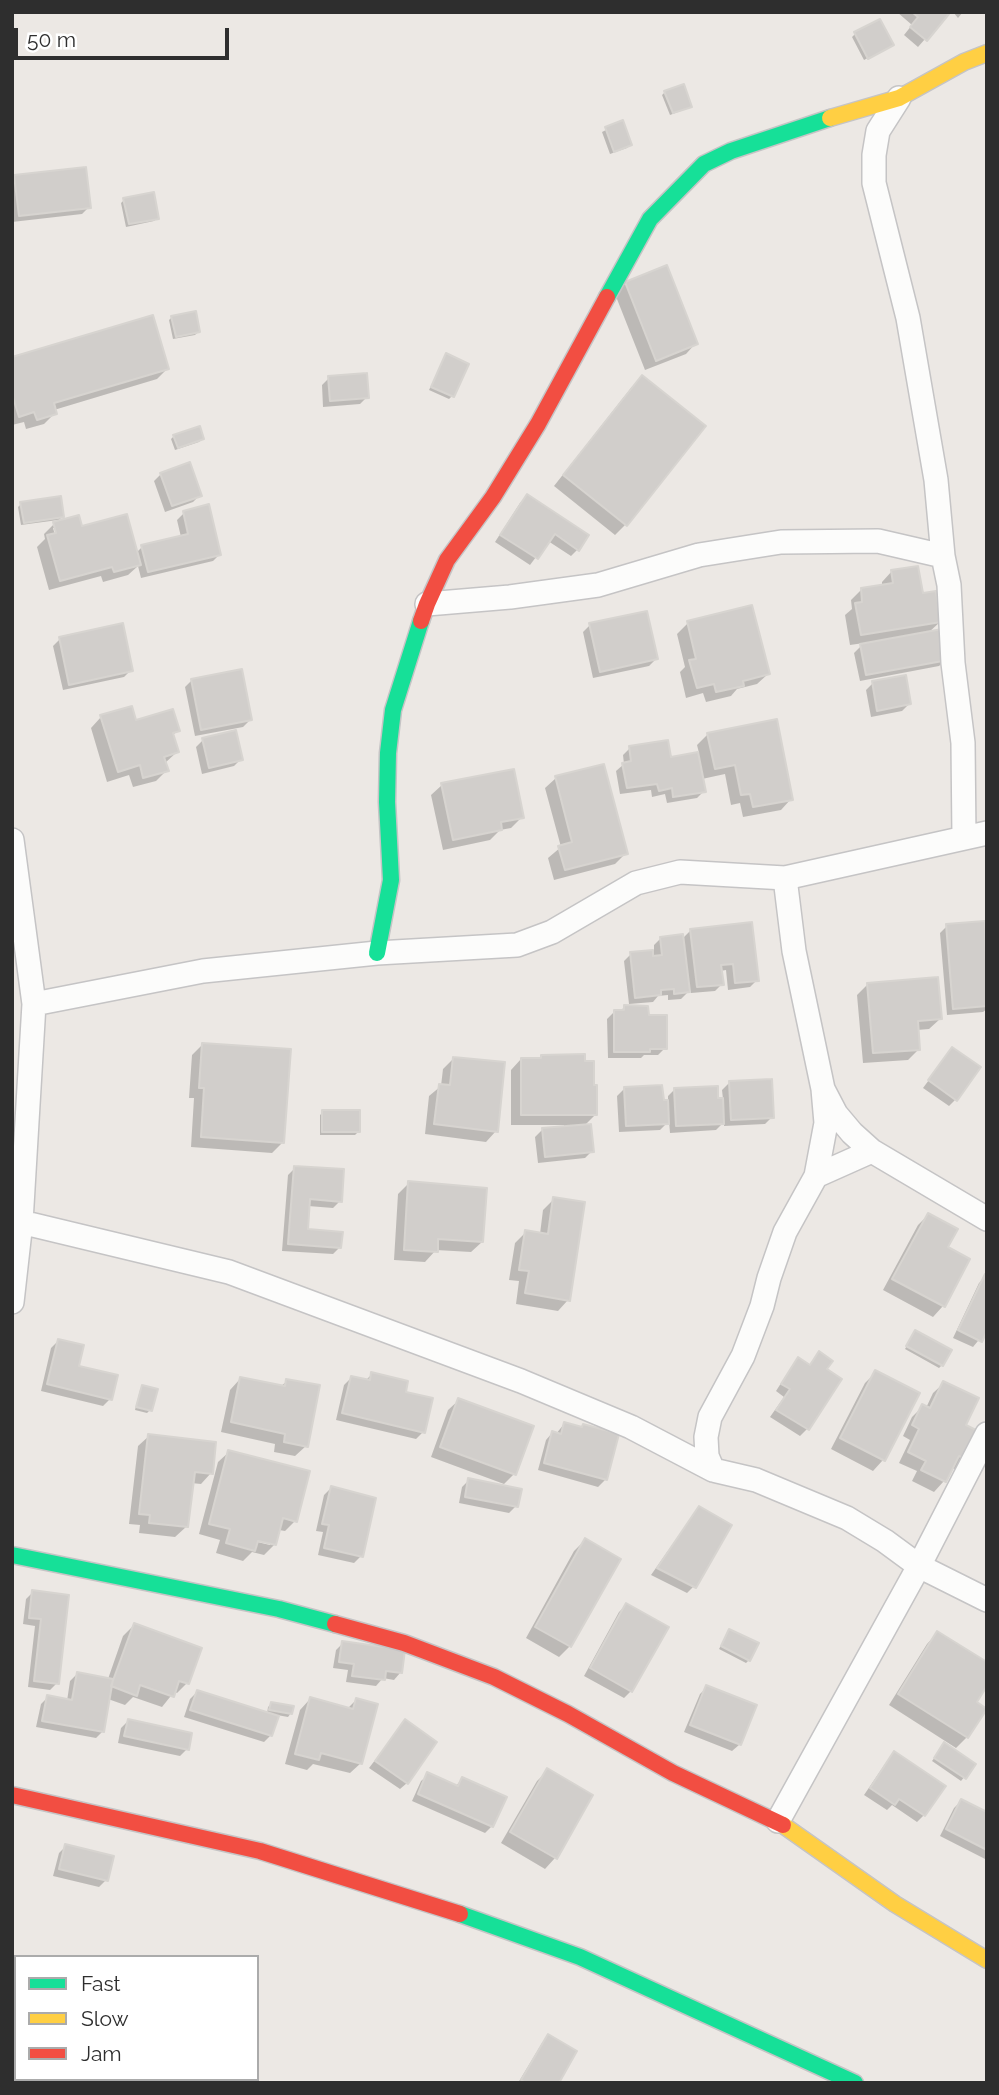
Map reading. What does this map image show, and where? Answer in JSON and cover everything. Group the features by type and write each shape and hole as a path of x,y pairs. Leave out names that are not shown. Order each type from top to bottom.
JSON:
{"street":[{"path":"377,953 391,880 387,802 388,753 393,710 427,604 447,559 493,498 538,424 650,219 704,164 713,159 830,117 899,98 964,62 987,53"},
{"path":"34,1004 203,971 377,953 517,945 552,932 636,883 680,872 785,878 976,836 953,663 948,585 936,480 908,318 874,183 874,155 878,131 899,98"},
{"path":"427,604 510,597 598,585 699,555 781,542 878,541 943,556"},
{"path":"12,840 34,1004 21,1222 12,1302"},
{"path":"713,1469 707,1456 706,1437 710,1417 743,1356 785,1232 816,1176 826,1123 823,1089 794,951 785,878"},
{"path":"823,1089 836,1114 872,1151 987,1219"},
{"path":"816,1176 872,1151"},
{"path":"21,1222 229,1272 521,1381 631,1427 713,1469 756,1480 847,1518 919,1566 987,1600"},
{"path":"778,1821 919,1566 987,1434"},
{"path":"12,1555 279,1609 404,1643 494,1677 568,1714 673,1773 778,1821 895,1903 987,1960"},
{"path":"12,1795 260,1851 434,1904 580,1957 855,2083"}],"building":[{"path":"912,12 949,14 927,41 910,27 918,17"},
{"path":"880,19 894,45 868,59 854,32"},
{"path":"684,84 692,107 673,113 664,91"},
{"path":"623,120 632,145 614,152 605,127"},
{"path":"86,167 91,208 19,216 14,175"},
{"path":"154,192 159,219 129,224 123,198"},
{"path":"667,265 698,344 656,361 625,282"},
{"path":"196,311 200,332 176,337 171,316"},
{"path":"153,315 169,369 54,403 57,414 37,420 34,412 19,417 12,394 12,357"},
{"path":"446,353 469,364 454,397 431,387"},
{"path":"367,373 369,398 330,401 328,376"},
{"path":"642,375 706,426 627,526 563,475"},
{"path":"200,426 204,439 178,448 173,435"},
{"path":"190,462 202,496 172,506 160,473"},
{"path":"527,494 589,535 579,551 555,534 538,559 500,535"},
{"path":"61,496 64,517 24,523 20,502"},
{"path":"209,504 221,555 148,572 141,545 188,534 183,511"},
{"path":"127,514 141,565 114,572 112,567 60,581 47,535 56,533 53,522 79,515 82,526"},
{"path":"918,566 923,593 936,591 941,622 861,635 855,603 862,602 861,588 893,583 891,570"},
{"path":"752,605 770,674 743,681 744,686 716,692 714,684 697,688 689,660 696,659 687,621"},
{"path":"647,611 658,659 600,672 589,623"},
{"path":"123,623 133,671 69,685 59,637"},
{"path":"942,629 948,660 866,675 860,644"},
{"path":"242,669 252,720 201,730 191,679"},
{"path":"906,675 911,704 877,711 872,681"},
{"path":"132,706 136,720 173,709 180,731 173,733 179,752 164,757 169,771 143,778 140,765 118,772 100,715"},
{"path":"777,719 793,800 753,807 750,794 741,795 735,765 715,769 707,733"},
{"path":"236,730 243,760 209,768 202,738"},
{"path":"668,740 671,757 698,752 706,792 673,797 672,788 659,791 657,784 627,788 622,763 631,761 629,746"},
{"path":"604,764 628,854 565,870 558,846 572,842 555,776"},
{"path":"514,769 524,818 501,822 502,830 453,840 441,783"},
{"path":"985,921 987,1006 953,1009 946,924"},
{"path":"752,922 759,981 735,983 733,964 721,965 724,985 697,987 690,929"},
{"path":"683,934 690,992 674,994 674,989 661,990 661,995 635,998 630,952 653,950 653,956 662,955 660,937"},
{"path":"938,977 942,1019 918,1021 920,1050 873,1053 867,983"},
{"path":"624,1005 648,1006 649,1015 667,1015 667,1049 614,1052 614,1010 624,1010"},
{"path":"202,1043 291,1049 284,1143 201,1137 204,1088 199,1088"},
{"path":"952,1047 981,1067 957,1101 928,1080"},
{"path":"585,1054 585,1061 594,1061 597,1115 521,1115 521,1058"},
{"path":"453,1057 505,1062 498,1132 434,1124 439,1084 450,1085"},
{"path":"772,1079 774,1118 731,1120 729,1081"},
{"path":"662,1085 664,1100 668,1100 669,1124 626,1126 624,1087"},
{"path":"718,1086 718,1098 723,1098 724,1124 676,1126 674,1088"},
{"path":"322,1110 360,1110 360,1132 322,1132"},
{"path":"591,1124 594,1152 545,1157 542,1128"},
{"path":"294,1166 344,1169 342,1202 310,1199 308,1229 343,1232 341,1248 288,1244"},
{"path":"408,1181 487,1188 483,1242 438,1239 438,1252 404,1250"},
{"path":"553,1197 585,1202 570,1301 525,1293 529,1271 519,1270 525,1230 548,1234"},
{"path":"928,1213 958,1229 948,1247 970,1259 945,1307 892,1279"},
{"path":"985,1274 987,1331 982,1342 958,1330"},
{"path":"915,1330 952,1350 943,1366 906,1346"},
{"path":"58,1339 84,1345 79,1366 118,1375 112,1400 47,1384"},
{"path":"819,1351 833,1361 827,1369 842,1379 809,1430 776,1410 790,1389 781,1384 798,1357 810,1365"},
{"path":"875,1370 920,1393 885,1461 840,1438"},
{"path":"371,1372 408,1381 406,1392 433,1398 425,1433 342,1413 351,1376 370,1380"},
{"path":"240,1377 285,1386 286,1379 320,1385 308,1447 284,1442 285,1434 231,1422"},
{"path":"943,1381 979,1398 966,1425 980,1432 967,1460 959,1456 946,1482 921,1470 926,1461 908,1452 919,1429 912,1425 922,1404 930,1408"},
{"path":"142,1385 158,1389 152,1411 136,1407"},
{"path":"458,1398 534,1426 516,1475 440,1447"},
{"path":"564,1422 619,1434 607,1480 544,1463 552,1431 561,1434"},
{"path":"148,1434 216,1442 213,1474 195,1472 188,1527 149,1523 150,1515 139,1514"},
{"path":"228,1450 310,1471 297,1522 283,1518 276,1545 258,1541 255,1551 226,1543 230,1529 209,1524"},
{"path":"468,1478 522,1489 518,1507 465,1497"},
{"path":"331,1486 376,1498 363,1557 324,1548 329,1525 322,1524"},
{"path":"699,1506 732,1525 696,1588 657,1568"},
{"path":"585,1538 621,1559 571,1647 535,1627"},
{"path":"32,1590 69,1595 59,1684 34,1681 41,1619 29,1618"},
{"path":"626,1603 669,1627 632,1692 590,1668"},
{"path":"134,1623 202,1648 189,1684 179,1681 174,1697 140,1685 137,1696 111,1686"},
{"path":"729,1629 759,1643 750,1661 721,1646"},
{"path":"937,1631 987,1662 987,1686 977,1702 987,1709 968,1738 898,1694"},
{"path":"342,1641 405,1650 402,1673 386,1671 385,1680 352,1676 354,1664 339,1662"},
{"path":"77,1672 113,1679 104,1732 42,1721 47,1695 72,1700"},
{"path":"706,1685 757,1705 741,1745 690,1725"},
{"path":"197,1690 279,1716 272,1736 190,1710"},
{"path":"310,1697 353,1709 356,1698 378,1704 362,1764 321,1753 319,1760 295,1754"},
{"path":"271,1702 294,1706 292,1714 269,1710"},
{"path":"128,1719 192,1733 189,1750 124,1736"},
{"path":"405,1719 437,1742 408,1784 375,1761"},
{"path":"944,1742 976,1764 966,1779 934,1758"},
{"path":"894,1751 946,1786 925,1816 899,1799 895,1805 870,1788"},
{"path":"547,1768 593,1795 557,1859 510,1832"},
{"path":"427,1772 458,1786 462,1777 507,1797 493,1827 418,1794"},
{"path":"961,1799 987,1812 987,1850 946,1829"},
{"path":"65,1844 114,1856 108,1881 59,1869"},
{"path":"548,2034 577,2051 559,2083 526,2083 521,2080"}],"traffic: fast":[{"path":"607,297 650,219 704,164 731,151 830,118"},
{"path":"377,953 391,880 387,802 388,753 393,710 421,621"},
{"path":"12,1555 279,1609 335,1624"},
{"path":"460,1914 580,1957 855,2083"}],"traffic: slow":[{"path":"830,118 899,98 964,62 987,53"},
{"path":"783,1825 895,1904 987,1960"}],"traffic: jam":[{"path":"421,621 447,560 493,497 538,424 607,297"},
{"path":"335,1624 404,1643 494,1677 568,1714 673,1773 783,1825"},
{"path":"12,1795 260,1851 460,1914"}]}
